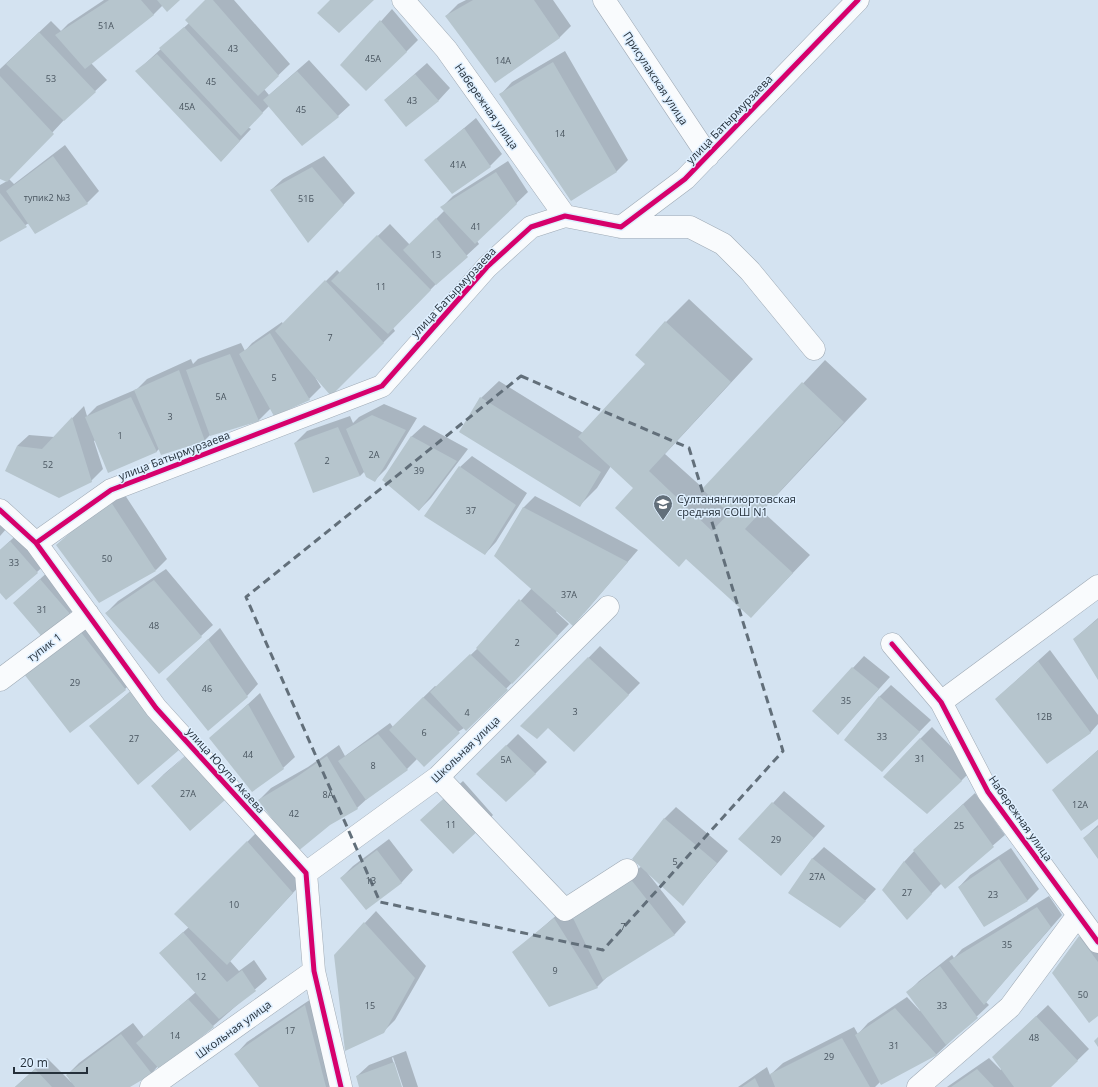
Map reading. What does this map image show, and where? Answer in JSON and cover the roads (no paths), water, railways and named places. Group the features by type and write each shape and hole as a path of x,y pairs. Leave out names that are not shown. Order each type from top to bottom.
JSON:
{"street":[{"name":"Набережная улица","path":"403,0 446,49 565,216"},
{"name":"Присулакская улица","path":"604,0 708,156"},
{"name":"улица Батырмурзаева","path":"36,543 111,490 382,386 486,267 531,227 565,216 621,227 686,179 858,0"},
{"path":"621,227 690,227 724,244 750,271 814,349"},
{"name":"улица Юсупа Акаева","path":"0,510 36,543 156,708 306,873"},
{"path":"941,702 1098,586"},
{"name":"Школьная улица","path":"306,873 438,777 608,607"},
{"name":"тупик 1","path":"0,680 88,614"},
{"name":"Набережная улица","path":"892,644 941,702 988,792 1098,942"},
{"path":"438,777 565,910 628,870"},
{"path":"306,873 314,971 340,1087"},
{"path":"918,1087 1010,1007 1078,915"},
{"name":"Школьная улица","path":"151,1087 314,971"}],"place":[{"name":"Султанянгиюртовская средняя СОШ N1","path":"663,521"}]}
